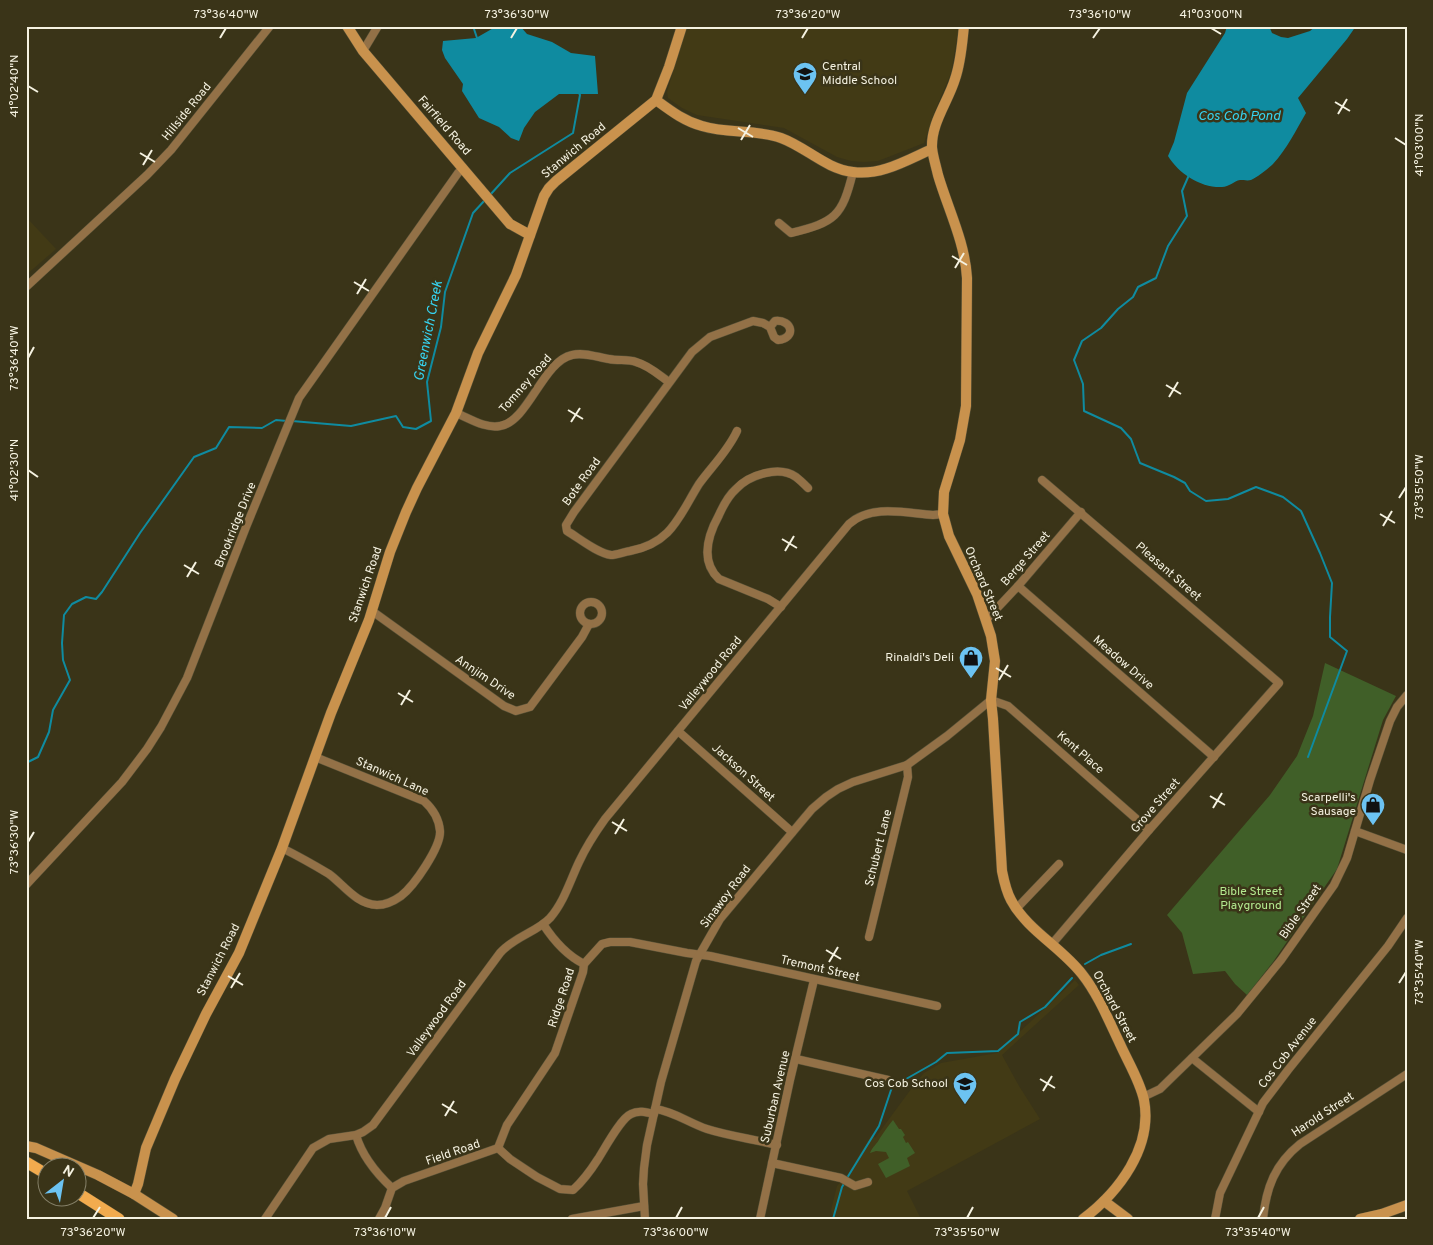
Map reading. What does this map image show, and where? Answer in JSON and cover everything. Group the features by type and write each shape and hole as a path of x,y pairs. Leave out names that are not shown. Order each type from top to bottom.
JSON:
{"main road":[{"path":"26,1162 38,1169"},
{"path":"88,1199 119,1219"}],"street":[{"name":"Hillside Road","path":"26,287 171,150 270,26"},
{"name":"Fairfield Road","path":"346,26 363,51 513,227 530,235"},
{"path":"363,51 378,26"},
{"name":"Stanwich Road","path":"134,1194 146,1148 165,1103 203,1020 239,953 282,848 331,713 372,611 390,552 406,512 456,413 478,353 516,275 546,192 552,184 656,100 682,26"},
{"name":"Orchard Street","path":"964,26 957,75 937,123 932,149 941,184 966,261 966,406 960,440 944,492 943,514 949,536 970,579 986,620 994,653 991,700 1002,871 1007,892 1016,909 1078,970 1091,988 1130,1066 1143,1097 1146,1118 1141,1144 1125,1174 1104,1201 1084,1219"},
{"path":"656,100 684,119 703,126 725,130 759,132 773,136 794,144 828,164 853,172 868,172 888,168 932,149"},
{"name":"Brookridge Drive","path":"26,885 122,782 147,749 187,678 299,398 424,219 464,168"},
{"path":"779,223 791,233 827,221 842,206 847,196 853,172"},
{"name":"Bote Road","path":"737,431 732,442 698,486 668,533 655,542 633,551 611,555 596,549 566,531 566,525 574,512 692,352 710,338 753,321 770,327"},
{"name":"Tomney Road","path":"456,413 487,426 500,426 509,423 552,369 570,355 580,354 636,362 669,382"},
{"path":"781,607 768,599 719,579 714,574 708,560 710,534 727,499 738,487 748,480 763,474 780,472 795,476 808,488"},
{"name":"Pleasant Street","path":"1042,480 1279,683"},
{"name":"Valleywood Road","path":"265,1219 313,1148 329,1139 356,1135 368,1128 378,1118 500,953 511,942 543,924 557,908 596,831 842,531 855,519 864,514 875,512 943,514"},
{"name":"Berge Street","path":"986,620 1018,586 1081,512"},
{"name":"Meadow Drive","path":"1018,586 1214,757"},
{"name":"Annjim Drive","path":"372,611 504,706 516,711 530,707 582,637 589,624"},
{"name":"Grove Street","path":"1052,944 1149,830 1279,683"},
{"name":"Bible Street","path":"1143,1097 1160,1089 1224,1028 1246,1004 1334,885 1342,871 1385,734 1394,713 1407,695"},
{"name":"Sinawoy Road","path":"645,1219 644,1168 664,1074 690,981 700,955 720,919 812,809 832,792 853,782 907,765 991,700"},
{"name":"Kent Place","path":"991,700 1008,706 1149,830"},
{"name":"Jackson Street","path":"678,731 792,832"},
{"name":"Stanwich Lane","path":"282,848 331,876 360,899 375,905 390,903 403,895 429,860 440,838 434,812 424,801 315,757"},
{"name":"Schubert Lane","path":"869,937 908,777 907,765"},
{"path":"1355,831 1407,850"},
{"path":"1016,909 1059,864"},
{"name":"Cos Cob Avenue","path":"1215,1219 1220,1193 1264,1103 1288,1070 1388,946 1407,918"},
{"path":"543,924 561,947 574,959 584,964"},
{"name":"Ridge Road","path":"498,1148 507,1125 555,1053 583,972 584,964 602,944 616,941 630,942 700,955"},
{"name":"Tremont Street","path":"700,955 936,1006"},
{"name":"Suburban Avenue","path":"760,1219 814,980"},
{"path":"1192,1058 1259,1112"},
{"path":"796,1059 888,1080"},
{"name":"Harold Street","path":"1263,1219 1269,1187 1279,1164 1290,1151 1407,1074"},
{"path":"655,1111 664,1110 685,1121 707,1129 776,1145"},
{"name":"Field Road","path":"392,1188 404,1181 498,1148 510,1159 545,1181 560,1189 573,1190 598,1158 624,1118 632,1113 655,1111"},
{"path":"356,1135 364,1155 382,1179 392,1188 379,1219"},
{"path":"26,1146 36,1148 70,1162 134,1194 173,1219"},
{"path":"772,1163 844,1180 855,1186 868,1182"},
{"path":"1104,1201 1128,1219"},
{"path":"1360,1219 1383,1216 1407,1205"},
{"path":"572,1219 644,1206"}],"shaded area":[{"name":"Central Middle School","path":"687,26 959,26 951,73 924,143 878,161 864,162 837,157 784,128 697,115 682,108 668,98 667,92"},
{"path":"26,217 56,249 26,275"},
{"name":"Cos Cob School","path":"1075,980 1079,985 1002,1055 1040,1119 907,1191 921,1219 834,1219 831,1210 837,1186 847,1175 872,1134 875,1138 924,1073 941,1063 997,1053"}],"green space":[{"name":"Bible Street Playground","path":"1325,663 1396,696 1383,720 1337,869 1273,962 1247,995 1225,971 1193,974 1182,933 1167,915 1270,795 1297,756 1313,716"},
{"path":"893,1120 905,1135 903,1137 906,1143 908,1142 915,1153 907,1158 910,1166 886,1178 878,1164 889,1158 886,1152 876,1151 870,1153"}],"water":[{"path":"497,26 520,26 527,34 552,42 571,53 595,56 598,94 559,94 535,112 524,128 519,141 511,138 499,127 479,118 462,91 463,84 445,58 442,50 443,41 476,38"},
{"name":"Cos Cob Pond","path":"1227,26 1269,26 1272,33 1288,38 1310,31 1316,26 1356,26 1298,98 1306,113 1287,146 1273,164 1251,180 1240,180 1225,187 1214,187 1191,179 1178,169 1168,156 1174,142 1187,93 1225,33"}],"waterway":[{"name":"Greenwich Creek","path":"473,26 477,38"},
{"name":"Greenwich Creek","path":"490,195 510,173 573,133 579,93"},
{"path":"1189,175 1182,191 1187,216 1168,246 1156,278 1138,287 1133,297 1118,309 1101,328 1082,341 1074,360 1083,384 1084,411 1121,428 1131,439 1140,463 1185,483 1190,491 1206,501 1228,499 1256,487 1283,497 1301,511 1332,583 1330,637 1347,651 1308,757"},
{"name":"Greenwich Creek","path":"292,421 351,426 396,416 403,427 416,429 431,421 427,382 441,327 445,292 473,213 485,200"},
{"name":"Greenwich Creek","path":"26,763 38,757 49,732 53,710 70,680 63,660 62,643 64,615 72,604 86,597 96,599 194,457 216,448 229,427 262,428 276,420 287,421"},
{"path":"1085,964 1101,955 1131,944"},
{"path":"847,1178 879,1126 892,1087 936,1062 947,1053 998,1051 1018,1034 1020,1022 1045,1007 1072,978"},
{"path":"833,1219 845,1182"}],"place":[{"name":"Central Middle School","path":"805,95"},
{"name":"Rinaldi's Deli","path":"971,679"},
{"name":"Scarpelli's Sausage","path":"1373,826"},
{"name":"Cos Cob School","path":"965,1105"}]}
